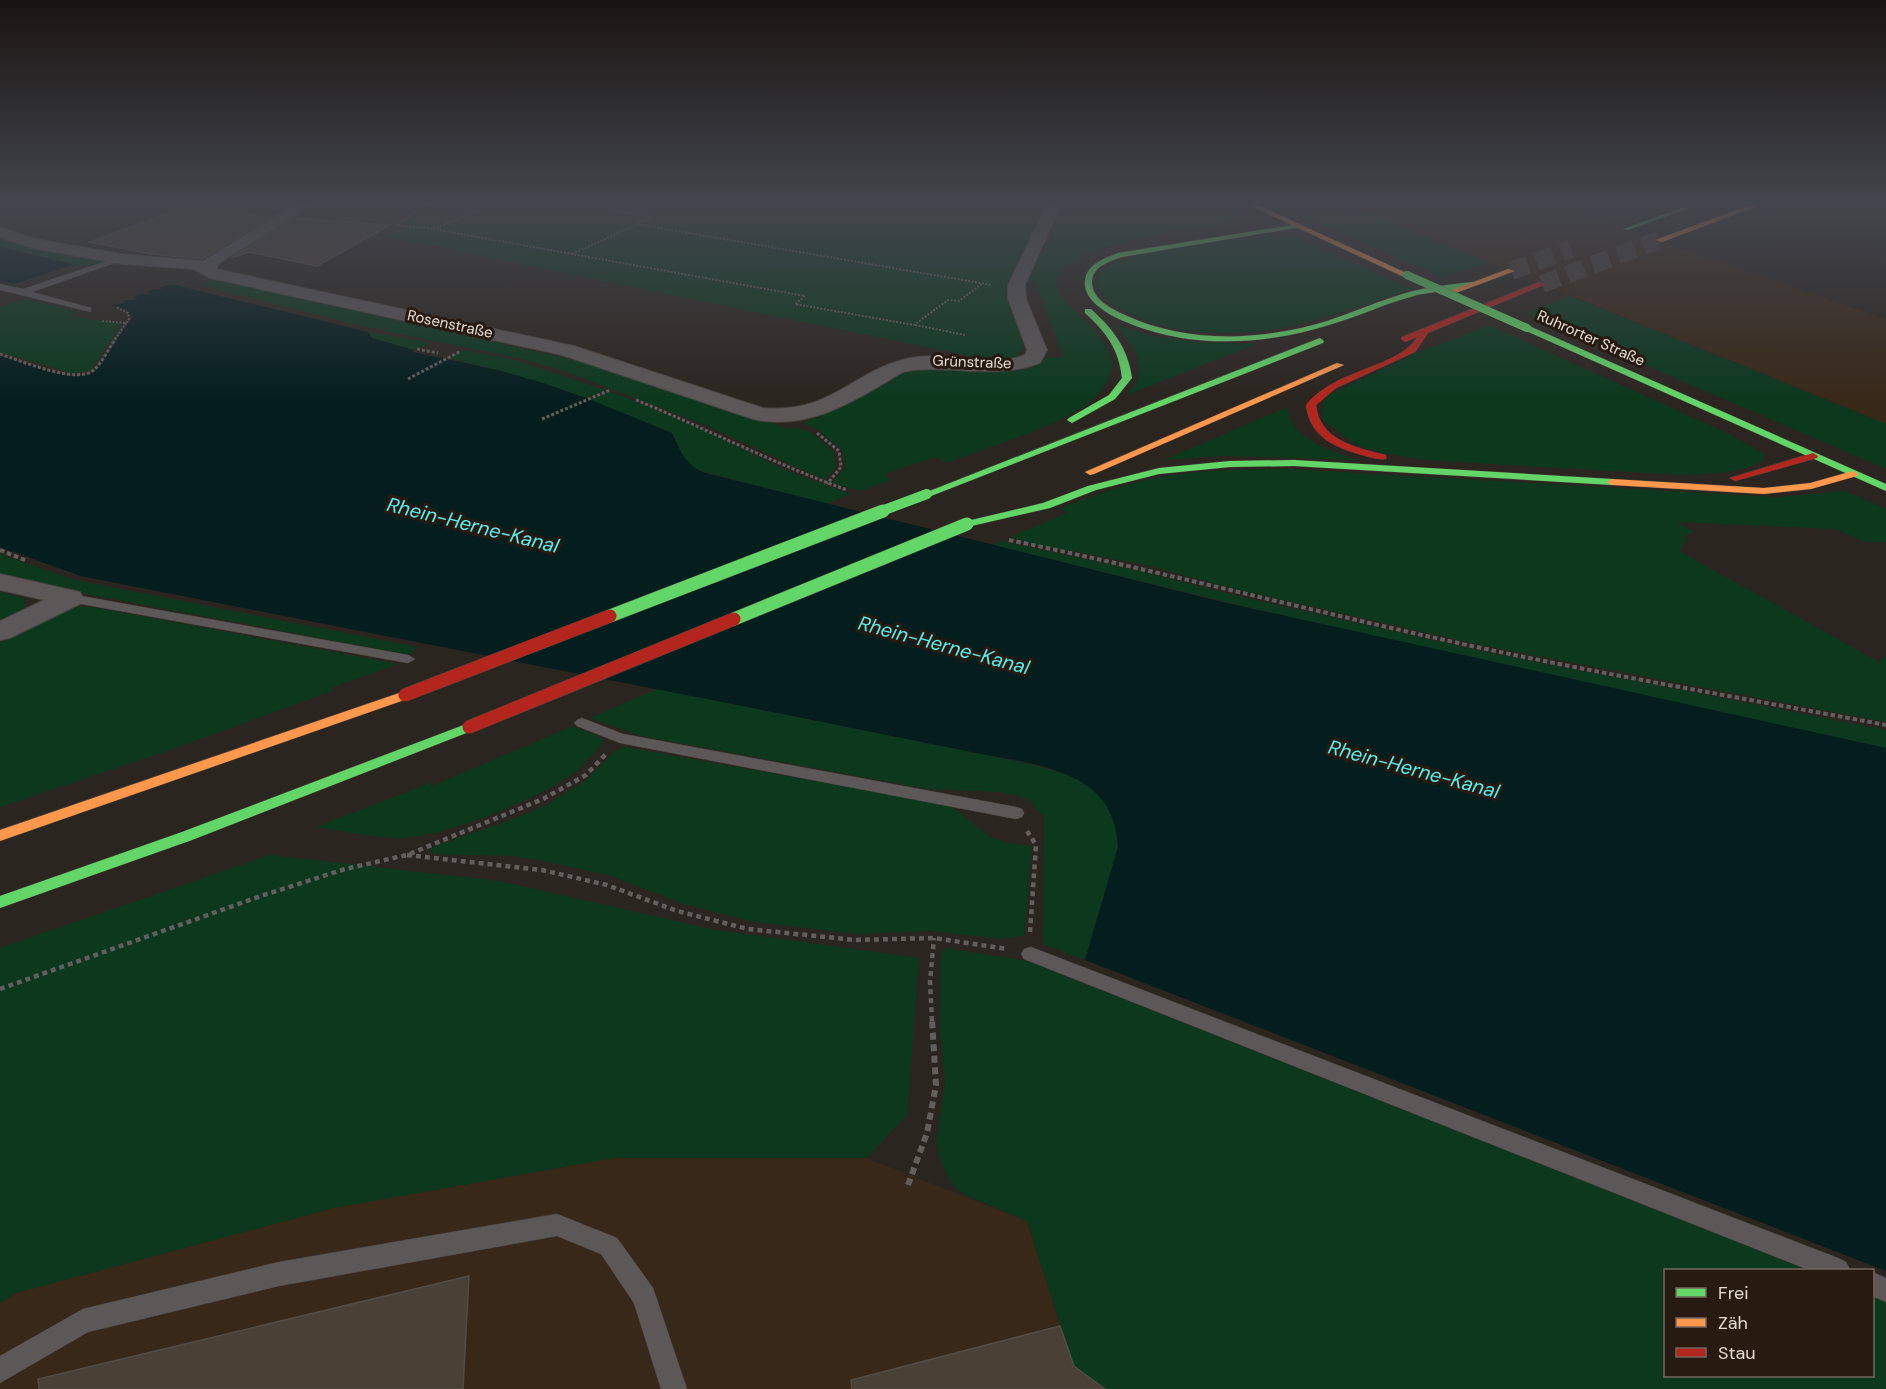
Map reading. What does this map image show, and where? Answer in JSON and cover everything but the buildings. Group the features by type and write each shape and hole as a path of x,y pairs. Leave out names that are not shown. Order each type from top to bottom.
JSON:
{"main road":[{"path":"1095,269 1087,283 1090,294 1101,305 1121,318 1137,324 1192,336 1242,338 1315,327 1417,292 1472,284"},
{"name":"Ruhrorter Straße","path":"1395,269 1886,488"},
{"path":"0,836 405,695 1472,284 1511,271"},
{"path":"1394,344 1542,284"},
{"path":"1058,426 1093,410 1113,397 1127,378 1125,353 1120,343 1074,298"},
{"path":"1425,331 1413,349 1339,382 1320,393 1311,405 1313,420 1324,432 1348,447 1379,457 1423,464 1683,480 1719,480 1747,476 1813,456"},
{"path":"1074,479 1352,361"},
{"path":"956,483 997,450"},
{"path":"967,524 1046,506 1092,488 1159,471 1230,464 1294,463 1764,491 1811,486 1854,474"},
{"path":"0,902 187,836 469,727 1042,492"}],"street":[{"path":"1017,288 1027,269"},
{"name":"Rosenstraße","path":"208,270 210,273 567,350 761,414 792,416"},
{"name":"Grünstraße","path":"792,416 818,411 896,368 908,364 930,361 1014,364 1030,361 1036,356 1037,350 1018,299 1017,288"},
{"path":"0,582 70,598"},
{"path":"0,632 70,598"}],"lane":[{"path":"23,292 93,269"},
{"path":"0,287 88,310"},
{"path":"70,598 408,659"},
{"path":"582,723 620,738 1016,813"},
{"path":"1031,954 1835,1269"},
{"path":"0,1370 83,1321 279,1274 556,1225 609,1246 644,1298 674,1389"}],"path":[{"path":"654,269 805,296 795,304 964,335"},
{"path":"898,269 1017,288"},
{"path":"914,325 948,300 959,301 983,283"},
{"path":"0,354 70,375 86,374 94,370 129,319 128,313 116,307"},
{"path":"97,320 126,323"},
{"path":"427,347 419,349 438,352"},
{"path":"456,347 464,349"},
{"path":"408,379 460,351"},
{"path":"600,386 620,394"},
{"path":"542,419 608,390"},
{"path":"630,398 702,427 790,469 856,493"},
{"path":"792,416 814,430 839,451 841,467 827,484"},
{"path":"1005,540 1140,567 1240,594 1487,649 1886,725"},
{"path":"0,989 261,896 345,869 407,855 534,803 569,786 600,762 620,738"},
{"path":"407,855 542,870 607,885 677,911 748,929 855,940 934,938 1031,954 1036,845 1016,813"},
{"path":"908,1185 927,1133 936,1085 930,982 934,938"}],"shaded area":[{"path":"1505,269 1740,269 1886,319 1886,424"},
{"path":"614,1158 866,1158 1027,1221 1060,1326 1105,1389 0,1389 0,1303 16,1293 334,1208"}],"green space":[{"path":"544,269 1024,269 1023,348 1015,358 989,360"},
{"path":"1033,269 1065,269 1058,276 1059,292 1099,336 1113,364 1108,380 1099,394 1086,405 1049,425 946,463 936,457 884,474 891,480 860,491 832,483 846,467 843,451 817,429 803,423 909,369 923,367 1008,371 1038,365 1045,358 1063,357 1037,285 1027,279"},
{"path":"1107,269 1367,269 1411,289 1322,318 1277,329 1212,333 1157,325 1127,313 1106,299 1100,291 1098,282 1101,273"},
{"path":"1423,269 1469,269 1444,278"},
{"path":"214,279 595,365 788,429 807,431 834,452 836,467 825,480 705,425 565,371 523,359 384,331 386,329 371,328 200,285"},
{"path":"1570,296 1886,424 1886,469 1525,313"},
{"path":"25,299 79,312 68,316 122,324 91,370 74,374 0,352 0,307"},
{"path":"1113,324 1156,337 1193,342 1256,344 1127,395 1138,379 1139,363 1129,342"},
{"path":"1489,325 1727,433 1764,454 1763,461 1732,471 1677,475 1425,460 1383,453 1354,444 1323,420 1322,406 1329,395 1419,352"},
{"path":"368,332 432,343 414,350 372,338"},
{"path":"465,350 519,361 605,390 586,398 543,383 449,358"},
{"path":"610,391 699,428 787,471 851,494 827,504 698,470 685,462 672,433 590,400"},
{"path":"1287,407 1290,418 1304,436 1324,448 1358,460 1224,456 1164,460"},
{"path":"1289,469 1774,497 1845,491 1886,509 1886,542 1866,542 1835,529 1677,522 1694,532 1688,533 1679,551 1879,662 1886,656 1886,722 1485,646 1239,590 1142,564 1032,544 1011,537 1067,513 1060,508 1110,490 1148,480 1209,471"},
{"path":"1001,541 1486,652 1886,730 1886,748 1367,636 992,545"},
{"path":"0,554 75,580 417,647 410,655 49,587 0,576"},
{"path":"0,592 24,598 25,611 0,625"},
{"path":"77,607 92,607 398,664 331,688 332,691 173,749 0,807 0,637"},
{"path":"657,689 1030,764 1079,780 1102,798 1110,811 1118,847 1085,960 1043,944 1044,817 1030,801 999,792 927,789 642,736 590,718"},
{"path":"573,726 601,738 603,743 574,773 515,805 464,824 417,836 398,838 316,827 430,783 432,786"},
{"path":"625,747 949,805 990,837 1008,843 1032,846 1024,936 1001,939 931,931 857,934 754,922 684,904 611,876 544,861 511,856 434,854 430,851 434,846 547,805 586,780 616,750"},
{"path":"270,855 499,881 716,930 919,958 907,1116 866,1158 614,1158 334,1208 16,1293 0,1303 0,948"},
{"path":"946,948 1027,961 1805,1269 1664,1269 1664,1377 1874,1377 1874,1296 1886,1302 1886,1389 1105,1389 1074,1366 1027,1221 965,1195 952,1184 939,1158 937,1139 945,1084 940,1027 941,953"}],"water":[{"path":"0,269 60,269 15,284 0,281"},
{"name":"Rhein-Herne-Kanal","path":"175,285 368,332 372,338 414,350 413,352 498,370 543,383 672,433 688,462 705,473 1218,601 1886,748 1886,1271 1085,960 1118,847 1117,836 1112,816 1095,792 1078,780 1053,769 1012,759 81,576 0,547 0,356 68,376 89,374 96,370 132,318 128,310 112,305 138,299 134,297 142,294 149,295 151,294 146,292 155,289 164,290 159,288"}],"tunnel":[{"path":"1511,271 1517,269"},
{"path":"1542,284 1582,269"}],"traffic: fast":[{"path":"1094,269 1088,283 1091,293 1103,307 1113,313 1136,324 1161,331 1214,339 1293,332 1329,323 1412,294 1472,284"},
{"path":"1407,275 1527,328"},
{"path":"1072,420 1112,397 1127,378 1120,348 1104,326 1088,311"},
{"path":"1527,328 1886,488"},
{"path":"927,494 1320,341"},
{"path":"967,524 1046,506 1092,488 1159,471 1230,464 1294,463 1612,482"},
{"path":"610,616 927,494"},
{"path":"734,619 967,524"},
{"path":"0,902 187,836 469,727"}],"traffic: slow":[{"path":"1393,269 1407,275"},
{"path":"1453,291 1511,271"},
{"path":"1090,472 1340,365"},
{"path":"1612,482 1764,491 1811,486 1853,474"},
{"path":"0,836 405,695"}],"traffic: jam":[{"path":"1405,339 1542,284"},
{"path":"1382,457 1343,445 1324,434 1313,419 1311,405 1332,386 1412,350 1425,331"},
{"path":"1735,478 1813,456"},
{"path":"405,695 610,616"},
{"path":"469,727 734,619"}]}
